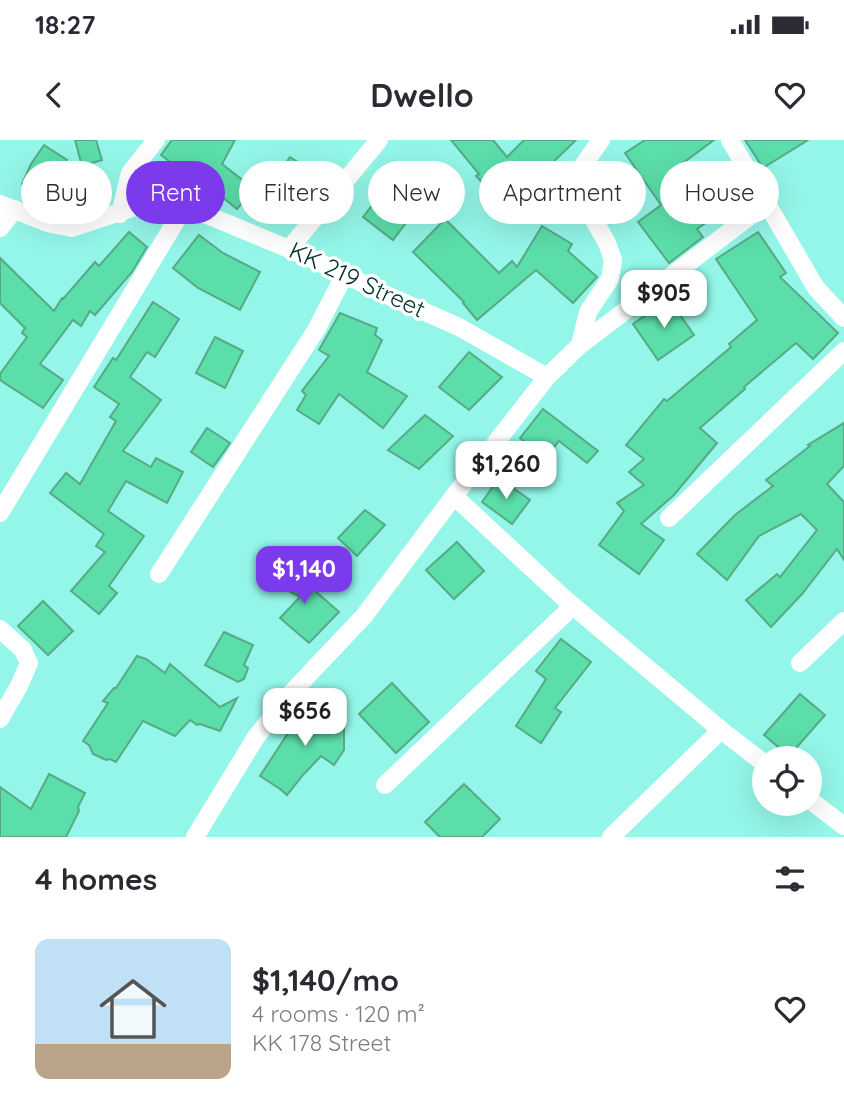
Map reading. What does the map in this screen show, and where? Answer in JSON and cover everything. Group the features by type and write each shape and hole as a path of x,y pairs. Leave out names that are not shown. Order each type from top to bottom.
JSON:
{"street":[{"path":"120,214 130,173 156,140"},
{"path":"289,248 379,140"},
{"path":"580,345 588,312 610,279 613,260 607,243 577,190 577,174 601,140"},
{"path":"730,140 742,161"},
{"path":"0,228 7,206"},
{"name":"KK 219 Street","path":"7,206 47,223 72,228 126,212"},
{"name":"KK 219 Street","path":"225,222 289,248 459,327 547,377"},
{"path":"0,513 174,224"},
{"path":"195,837 256,737 294,690 364,616 547,377 580,345 740,224"},
{"path":"778,224 816,288 844,317"},
{"path":"159,574 316,330 345,274"},
{"path":"669,518 844,351"},
{"path":"454,496 573,606 752,754"},
{"path":"385,785 573,606"},
{"path":"800,663 844,621"},
{"path":"0,629 23,650 29,663 0,719"},
{"path":"611,837 721,730"},
{"path":"822,809 844,826"}],"building":[{"path":"75,140 96,140 102,160 81,161"},
{"path":"172,140 235,140 224,161 169,161 161,155"},
{"path":"451,140 493,140 507,157 524,140 576,140 554,161 479,161 479,174"},
{"path":"645,140 714,140 686,161 660,161 660,204 646,183 646,161 631,161 625,153"},
{"path":"745,140 808,140 774,161 758,161"},
{"path":"44,145 67,160 67,161 33,161"},
{"path":"225,166 239,177 237,209 225,199"},
{"path":"660,206 660,224 704,224 697,229 703,237 669,263 640,224 646,224 646,216"},
{"path":"372,224 405,224 393,240"},
{"path":"440,224 450,224 499,273 512,261 517,267 542,226 572,244 568,251 597,277 573,303 536,270 477,320 464,302 413,252"},
{"path":"129,232 147,247 132,272 95,315 90,311 81,326 73,320 40,364 63,380 43,408 0,380 0,374 27,337 22,333 25,328 0,303 0,258 54,311 62,298 95,262 99,266"},
{"path":"758,232 786,273 780,277 838,333 813,359 796,343 700,428 717,443 674,495 641,524 664,540 639,574 599,545 624,511 617,503 644,485 629,472 644,459 626,445 664,399 667,401 731,347 729,344 757,320 716,259"},
{"path":"199,235 223,253 260,272 240,310 198,288 173,268"},
{"path":"669,299 694,335 658,360 633,324"},
{"path":"153,302 179,319 155,357 147,352 130,377 161,400 123,451 151,467 156,458 183,472 167,503 126,481 108,511 144,536 109,586 117,593 99,614 71,591 105,552 96,546 104,534 50,493 66,473 80,484 116,421 110,417 119,404 94,387 113,358 116,360"},
{"path":"340,313 377,328 375,335 382,340 367,372 407,396 383,428 339,394 319,424 297,410 306,395 302,391 329,356 319,350"},
{"path":"215,337 243,351 225,388 196,373"},
{"path":"469,352 502,377 469,410 439,387"},
{"path":"543,409 598,451 587,463 559,441 545,458 520,438"},
{"path":"425,415 453,436 419,469 388,450"},
{"path":"844,423 844,466 827,484 844,502 844,560 837,549 802,594 771,627 746,600 777,574 780,577 817,530 801,514 759,536 727,580 697,554 735,515 773,486 766,480 810,446 808,445"},
{"path":"207,428 230,443 213,467 191,452"},
{"path":"499,478 530,500 512,524 482,502"},
{"path":"365,510 385,525 357,556 338,538"},
{"path":"457,542 484,571 454,599 426,570"},
{"path":"276,566 304,581 339,612 309,643 280,618 300,597 268,580"},
{"path":"43,601 73,631 48,655 18,626"},
{"path":"224,632 253,645 244,665 248,668 244,679 238,682 205,665"},
{"path":"561,639 591,662 555,708 561,712 541,743 516,726 546,679 536,671"},
{"path":"137,656 146,659 165,673 170,664 220,707 237,698 220,731 197,725 190,720 175,736 143,721 116,762 93,754 89,745 83,741 108,703 103,701 116,688"},
{"path":"392,683 429,722 396,753 359,714"},
{"path":"800,694 825,715 798,746 777,746 764,735"},
{"path":"309,701 344,726 344,750 334,765 321,756 287,795 260,776"},
{"path":"49,774 85,793 66,837 0,837 0,787 31,809"},
{"path":"464,784 500,819 482,837 440,837 425,822"}]}
